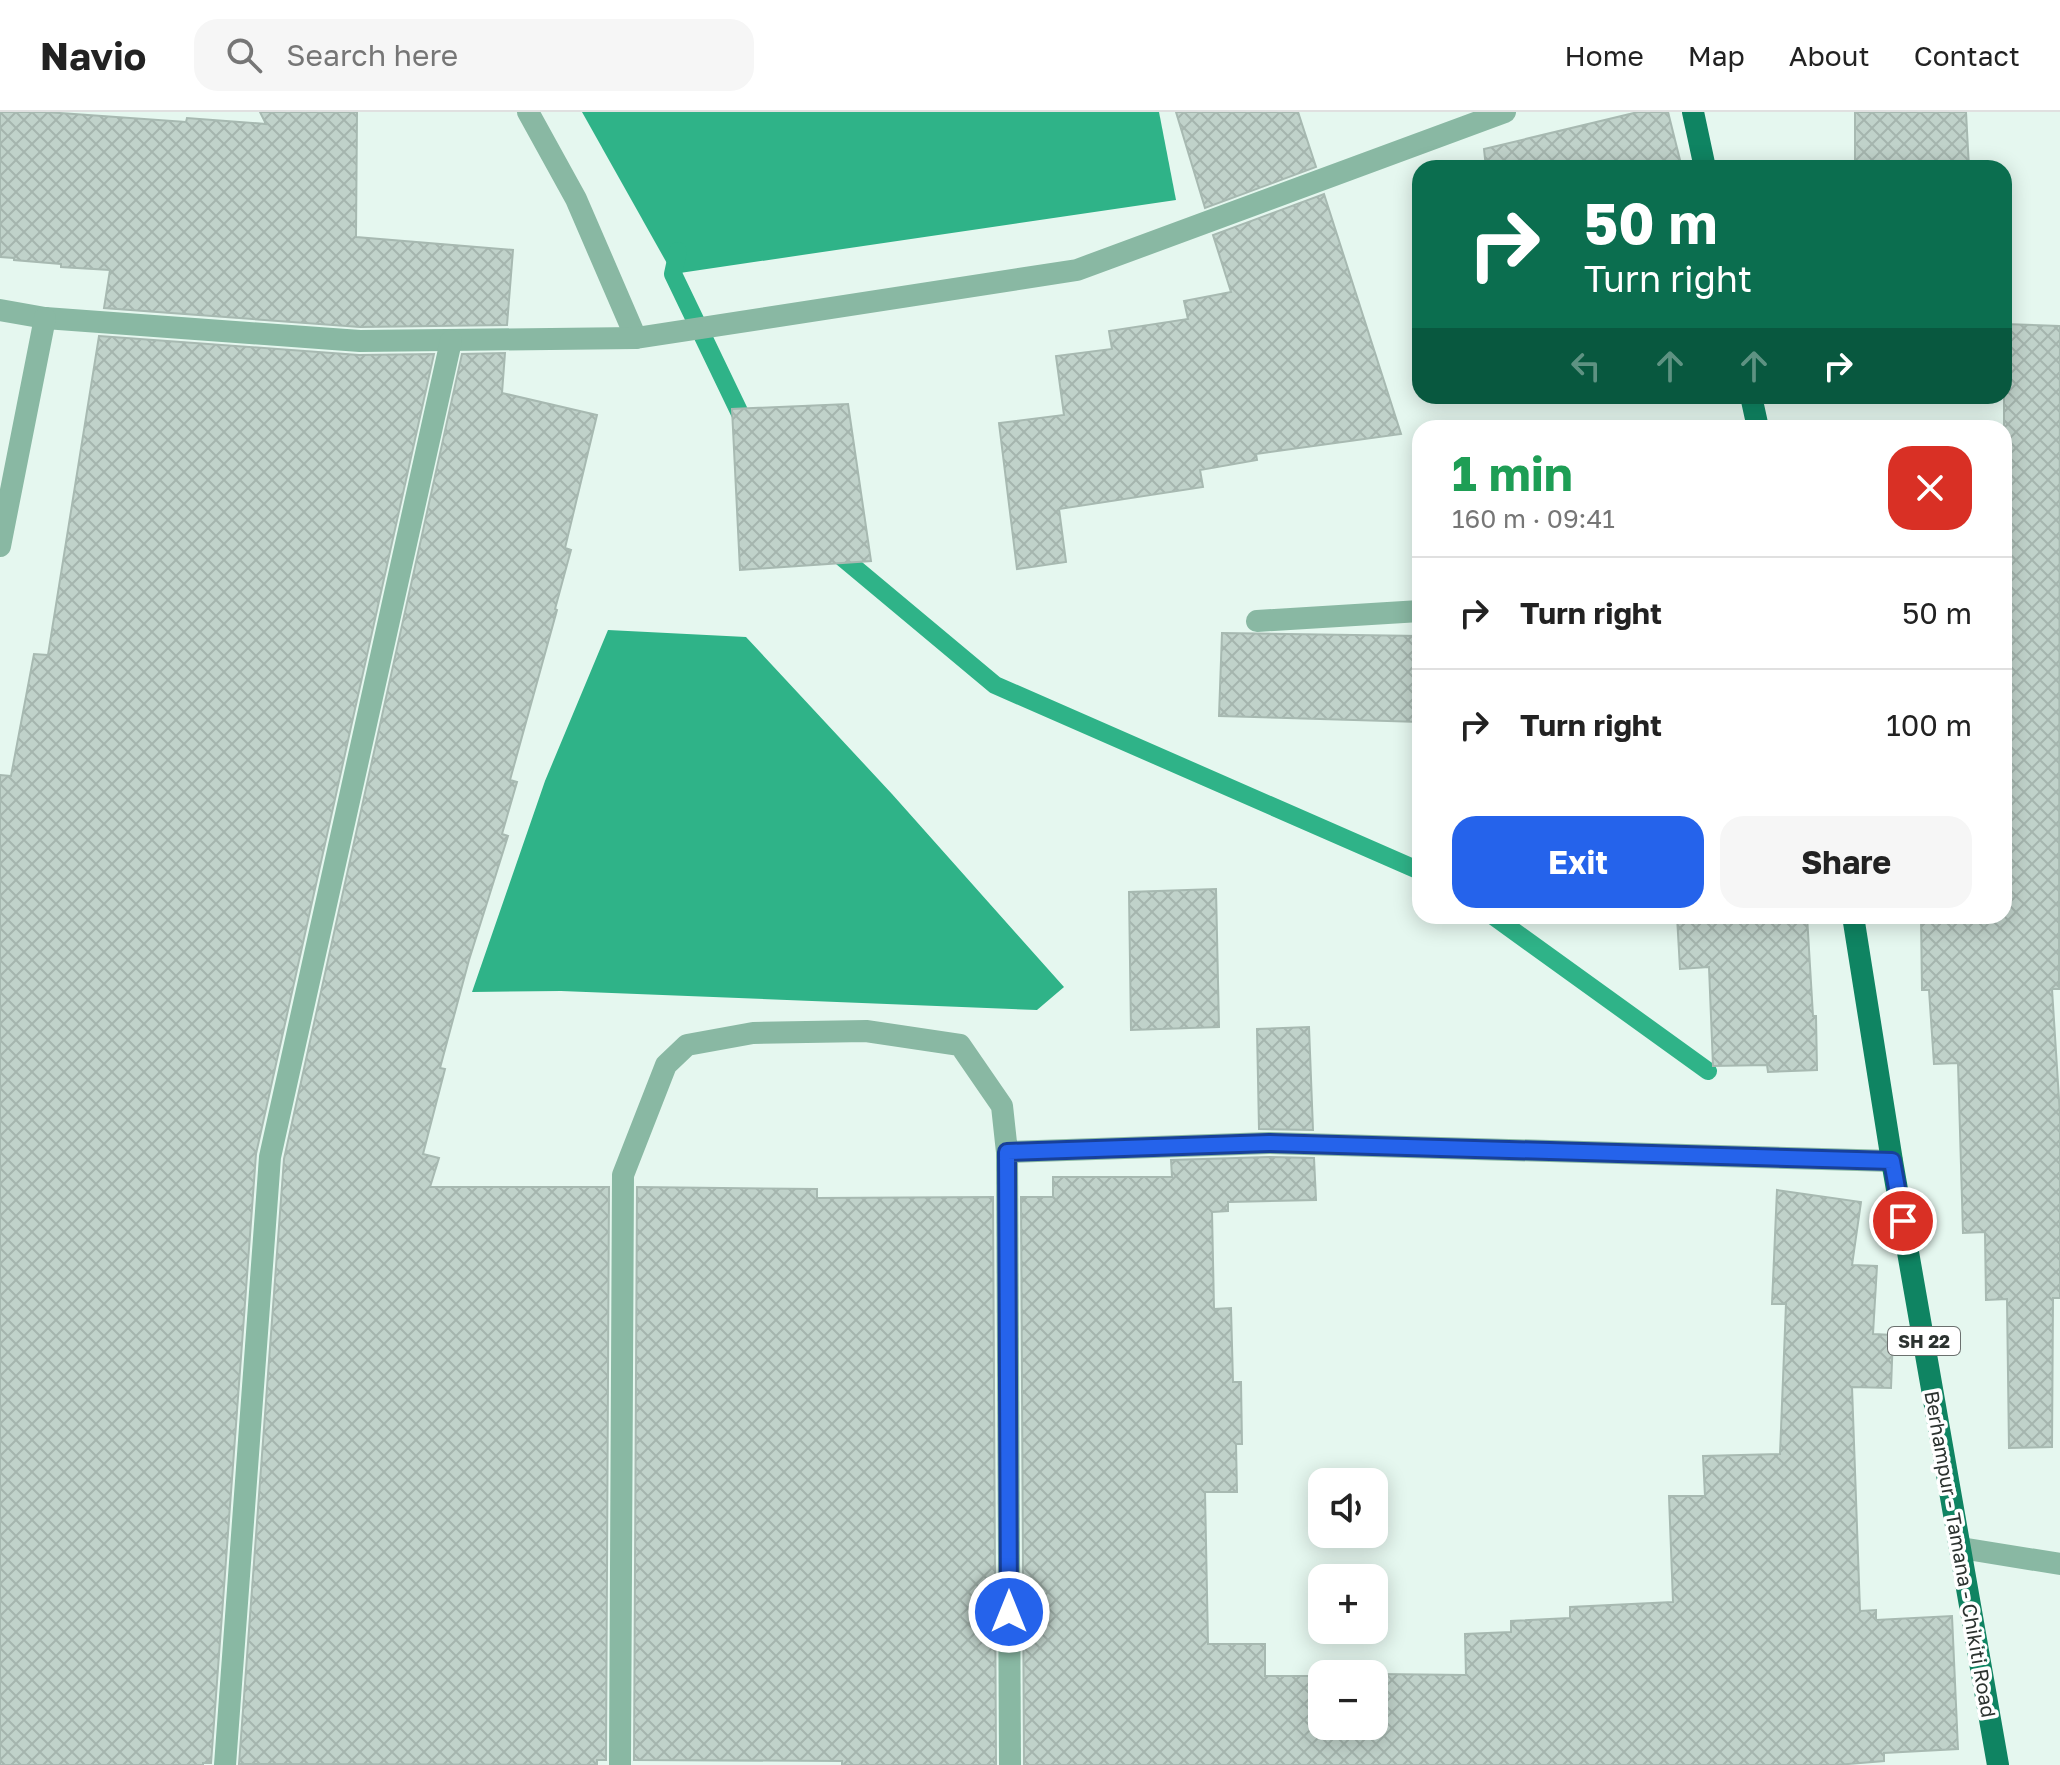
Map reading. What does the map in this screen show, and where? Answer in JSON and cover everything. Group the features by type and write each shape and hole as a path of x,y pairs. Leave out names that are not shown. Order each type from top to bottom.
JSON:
{"main road":[{"path":"1693,112 1703,160"},
{"name":"Berhampur - Tamana - Chikiti Road","path":"1854,924 1892,1161 1998,1765"}],"street":[{"path":"528,112 576,199 636,338"},
{"path":"0,310 45,318 360,341 636,338 1077,270 1505,112"},
{"path":"0,546 45,318"},
{"path":"225,1765 270,1157 451,341"},
{"path":"1257,621 1412,611"},
{"path":"620,1765 623,1175 666,1065 687,1045 753,1033 866,1031 960,1045 1002,1106 1007,1152 1010,1765"},
{"path":"1007,1152 1269,1143 1892,1161"},
{"path":"1961,1548 2060,1564"}],"shaded area":[{"path":"582,112 1159,112 1176,200 673,274"},
{"path":"608,630 746,637 892,794 1064,987 1037,1010 561,991 472,992 545,781"}],"building":[{"path":"0,112 46,112 186,122 187,118 266,124 260,112 357,112 356,237 513,250 507,325 360,327 104,308 110,270 61,267 61,264 0,257"},
{"path":"1176,112 1298,112 1316,167 1205,208"},
{"path":"1638,112 1668,112 1680,160 1485,160 1484,149"},
{"path":"1855,112 1966,112 1969,160 1855,160"},
{"path":"1324,194 1401,434 1256,454 1257,460 1200,470 1203,487 1059,509 1066,562 1017,569 999,423 1064,415 1056,356 1112,349 1109,331 1188,319 1184,301 1231,292 1213,235"},
{"path":"2012,324 2060,326 2059,989 2052,989 2060,1115 2060,1298 2053,1298 2052,1447 2009,1448 2007,1299 1986,1300 1985,1232 1963,1233 1958,1063 1934,1064 1929,990 1922,990 1921,924 2012,924 2012,420 2004,420 2004,404 2012,404"},
{"path":"99,336 359,355 434,354 256,1154 211,1763 203,1765 0,1765 0,775 11,776 34,654 48,655"},
{"path":"505,353 502,393 597,415 565,548 571,550 557,610 510,780 517,782 502,834 508,836 469,960 440,1068 445,1069 423,1154 439,1158 430,1187 609,1187 606,1760 597,1760 597,1765 239,1764 284,1159 462,354"},
{"path":"848,404 871,561 740,570 732,409"},
{"path":"1222,633 1412,636 1412,722 1219,716"},
{"path":"1216,889 1219,1027 1131,1030 1129,892"},
{"path":"1677,924 1807,924 1813,1016 1816,1016 1817,1070 1768,1072 1767,1065 1713,1066 1709,967 1680,969"},
{"path":"1309,1027 1313,1130 1259,1129 1257,1029"},
{"path":"1314,1158 1316,1200 1228,1202 1228,1211 1212,1212 1214,1309 1231,1308 1233,1382 1241,1382 1242,1444 1236,1444 1237,1492 1205,1492 1208,1644 1265,1644 1265,1676 1308,1676 1308,1740 1388,1740 1388,1674 1466,1675 1465,1634 1511,1632 1511,1621 1570,1618 1570,1607 1673,1602 1669,1496 1705,1496 1703,1456 1780,1454 1786,1304 1772,1304 1777,1190 1861,1202 1852,1265 1877,1266 1873,1334 1893,1335 1891,1388 1852,1387 1860,1611 1876,1610 1876,1620 1952,1616 1958,1749 1884,1753 1884,1761 1836,1765 1024,1765 1021,1197 1053,1197 1053,1177 1172,1177 1171,1160"},
{"path":"637,1187 817,1189 817,1198 993,1197 996,1765 634,1760"}],"waterway":[{"path":"678,251 673,274 747,428"},
{"path":"831,548 995,685 1412,867"},
{"path":"1504,924 1708,1071"}],"route":[{"path":"1009,1612 1007,1152 1269,1143 1892,1161 1903,1221"}]}
